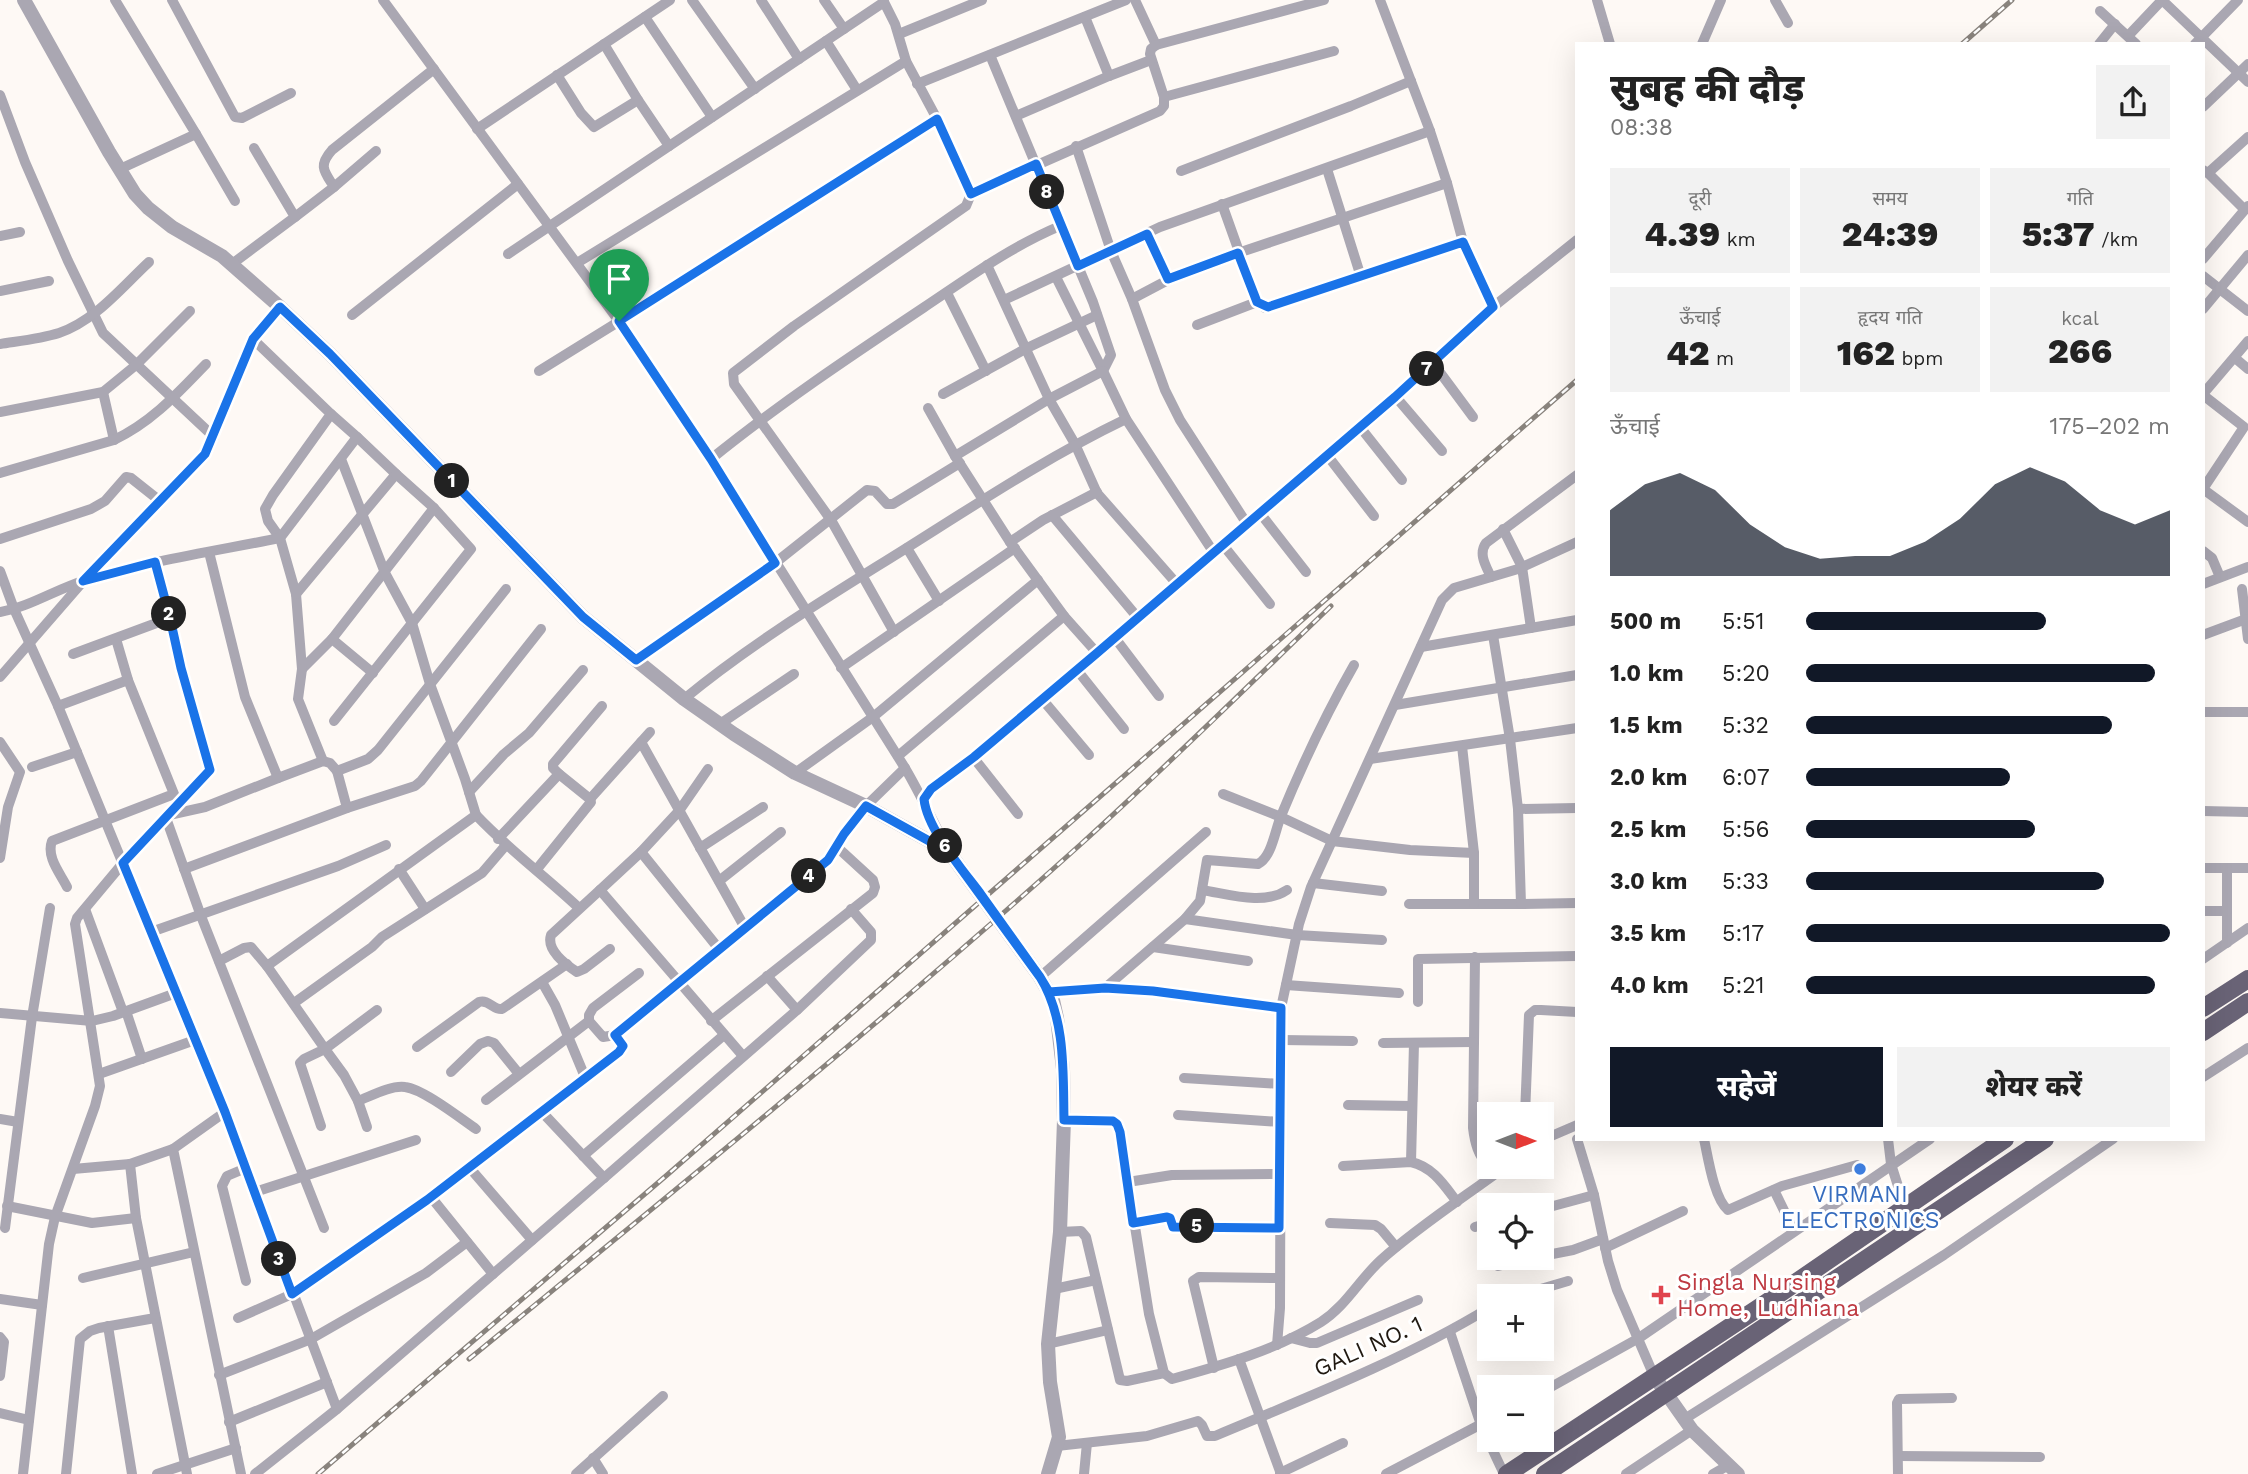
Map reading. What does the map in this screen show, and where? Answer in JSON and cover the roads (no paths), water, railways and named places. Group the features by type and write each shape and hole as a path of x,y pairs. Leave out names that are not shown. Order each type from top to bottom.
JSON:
{"main road":[{"path":"2205,1007 2248,979"},
{"path":"2205,1031 2248,1002"},
{"path":"1505,1474 2001,1141"},
{"path":"1545,1474 2042,1141"}],"street":[{"path":"24,0 135,194 159,219 232,264 275,312 330,354 583,617 684,699 795,773 949,852"},
{"path":"115,0 235,201"},
{"path":"383,0 619,321 711,459 898,756 924,799 925,809 949,852 1049,992 1057,1018 1063,1069 1064,1120 1060,1232 1048,1345 1050,1382 1059,1430 1048,1474"},
{"path":"477,129 670,0"},
{"path":"692,0 755,89"},
{"path":"761,0 799,59"},
{"path":"824,0 844,29"},
{"path":"899,34 982,0"},
{"path":"917,84 1126,0"},
{"path":"1135,0 1156,45"},
{"path":"894,632 831,520 734,384 733,373 737,367 966,206 971,194 1160,111 1164,106 1164,97 1150,52 1156,45 1324,0"},
{"path":"1380,0 1430,131 1463,242 1493,307"},
{"path":"1597,0 1609,42"},
{"path":"1703,42 1721,0"},
{"path":"1775,0 1788,23"},
{"path":"2100,10 2132,40 2162,0 2198,41 2238,0"},
{"path":"174,1 235,117 242,118 291,93"},
{"path":"508,254 883,1 899,34 906,61 937,119 971,194"},
{"path":"645,17 712,117"},
{"path":"1085,17 1109,76"},
{"path":"2101,42 2115,24"},
{"path":"826,41 857,90"},
{"path":"604,44 669,146"},
{"path":"2205,47 2248,82"},
{"path":"1164,97 1334,51"},
{"path":"636,660 775,563 867,490 875,491 887,504 894,504 1049,399 1103,371 1111,355 1097,315 990,55"},
{"path":"1016,116 1151,60"},
{"path":"577,262 906,61"},
{"path":"2205,105 2248,64"},
{"path":"334,187 324,172 323,162 326,157 434,69"},
{"path":"557,75 581,113 594,127 638,100"},
{"path":"1181,171 1410,81"},
{"path":"0,95 25,162 92,315 113,345 214,437"},
{"path":"539,371 937,119"},
{"path":"1004,300 1160,226 1430,131"},
{"path":"120,169 196,134"},
{"path":"2205,258 2246,208 2206,172 2248,137"},
{"path":"1076,146 1111,251 1170,400 1186,430 1247,524"},
{"path":"254,148 295,217"},
{"path":"232,264 334,187 376,151"},
{"path":"1326,169 1361,277"},
{"path":"1132,299 1168,279 1238,253 1447,183"},
{"path":"352,315 518,184"},
{"path":"1222,204 1257,302 1268,307 1463,242"},
{"path":"711,459 760,419 835,366 1009,250 1060,226"},
{"path":"0,236 20,232"},
{"path":"1147,234 1168,279"},
{"path":"924,799 931,789 974,757 1115,638 1395,397 1493,307 1575,242"},
{"path":"2205,307 2248,255"},
{"path":"0,344 58,333 92,315 149,262"},
{"path":"987,265 1049,399 1075,444 1097,492 1177,584"},
{"path":"1056,277 1126,419 1214,553"},
{"path":"2205,278 2248,311"},
{"path":"0,291 49,281"},
{"path":"947,292 986,371"},
{"path":"1197,325 1257,302"},
{"path":"0,412 103,392 136,365 190,311"},
{"path":"0,677 83,581 205,454 253,339 275,312"},
{"path":"943,394 1027,348 1097,315"},
{"path":"253,339 434,508 471,549 334,721"},
{"path":"2205,392 2248,341"},
{"path":"2235,358 2248,369"},
{"path":"1433,363 1473,417"},
{"path":"0,473 114,439 149,419 173,399 206,364"},
{"path":"103,392 114,439"},
{"path":"2205,396 2246,429 2205,486"},
{"path":"1395,397 1442,451"},
{"path":"928,408 1012,545 1064,616 1097,653"},
{"path":"323,761 298,699 302,669 296,594 280,538 266,514 267,503 331,414"},
{"path":"684,699 719,670 806,611 1075,444 1126,419"},
{"path":"1360,427 1402,480"},
{"path":"0,612 14,610 83,581 155,562 280,538 357,438"},
{"path":"1327,455 1374,516"},
{"path":"341,459 385,573 412,623 430,684 476,815 502,842 537,869 579,908"},
{"path":"296,594 396,474"},
{"path":"1491,577 1482,549 1503,529 1575,476"},
{"path":"0,539 91,509 105,501 126,477 160,501"},
{"path":"2205,490 2248,522"},
{"path":"841,667 939,601 1052,515 1097,492"},
{"path":"302,669 332,639 434,508"},
{"path":"1260,513 1306,572"},
{"path":"1052,515 1138,618"},
{"path":"1503,529 1522,567 1531,628"},
{"path":"1277,1345 1280,1278 1281,1008 1297,935 1313,883 1438,607 1447,594 1454,588 1522,567 1575,543"},
{"path":"1223,545 1270,604"},
{"path":"907,548 939,601"},
{"path":"209,552 245,697 278,778"},
{"path":"2205,553 2211,558 2220,578"},
{"path":"23,1474 47,1259 55,1217 95,1106 99,1074 75,930 77,918 123,863 210,770 155,562"},
{"path":"2205,583 2248,567"},
{"path":"0,572 225,1112 337,1409"},
{"path":"795,773 873,717 1038,580"},
{"path":"337,771 368,759 506,589"},
{"path":"2242,589 2248,639"},
{"path":"898,756 1064,616"},
{"path":"74,654 170,618"},
{"path":"1421,647 1575,620"},
{"path":"2205,634 2246,620"},
{"path":"184,869 347,808 415,786 541,629"},
{"path":"1493,635 1518,808 1521,904"},
{"path":"1115,638 1159,695"},
{"path":"68,887 50,855 54,839 174,794 128,680 116,639"},
{"path":"332,639 373,673"},
{"path":"1105,988 1185,919 1200,901 1207,860 1258,864 1263,861 1330,707 1353,666"},
{"path":"469,792 504,754 523,740 583,670"},
{"path":"1077,670 1124,729"},
{"path":"720,724 794,674"},
{"path":"1395,705 1575,674"},
{"path":"58,706 128,680"},
{"path":"1042,699 1088,755"},
{"path":"590,799 559,774 553,764 602,706"},
{"path":"2205,712 2248,712"},
{"path":"1370,759 1575,728"},
{"path":"537,869 590,804 590,799 650,732"},
{"path":"0,742 20,772 8,807 0,858"},
{"path":"641,742 745,928"},
{"path":"1462,746 1474,853 1474,904"},
{"path":"32,767 77,752"},
{"path":"974,757 1018,814"},
{"path":"167,817 205,807 323,761 330,763 337,771 347,808"},
{"path":"639,973 593,1008 589,1015 589,1021 603,1037 615,1035 828,860 863,810 905,768"},
{"path":"610,949 580,972 567,964 551,948 549,941 551,935 579,908 642,852 679,811 708,769"},
{"path":"294,1003 382,937 482,873 502,842 559,774"},
{"path":"1223,794 1332,841 1410,850 1474,853"},
{"path":"700,848 763,807"},
{"path":"1518,808 1575,808"},
{"path":"2205,811 2248,812"},
{"path":"267,966 476,815"},
{"path":"167,817 201,916 324,1228"},
{"path":"719,881 781,832"},
{"path":"1040,977 1206,832"},
{"path":"151,932 338,866 386,845"},
{"path":"711,1021 873,894 874,883 837,847"},
{"path":"642,852 719,949"},
{"path":"2205,868 2248,868"},
{"path":"399,869 425,909"},
{"path":"2227,869 2227,943"},
{"path":"1313,883 1382,891"},
{"path":"600,890 743,1056"},
{"path":"1202,890 1261,898 1272,898 1287,890"},
{"path":"1409,904 1575,903"},
{"path":"5,1228 32,1017 50,908"},
{"path":"85,909 142,1059"},
{"path":"255,1474 337,1409 533,1240 797,1010 871,940 871,932 852,909"},
{"path":"2205,911 2227,911"},
{"path":"1185,919 1297,935 1382,940"},
{"path":"2205,958 2248,928"},
{"path":"219,961 251,947 344,1075 368,1127"},
{"path":"1153,947 1248,961"},
{"path":"1418,1002 1418,959 1575,956"},
{"path":"1475,957 1477,1147"},
{"path":"417,1047 479,1002 487,1002 497,1009 502,1009 567,964"},
{"path":"767,976 797,1010"},
{"path":"542,982 555,1005 585,1077"},
{"path":"1286,985 1399,993"},
{"path":"1049,992 1105,988 1153,991 1281,1008"},
{"path":"0,1013 92,1021 176,993"},
{"path":"321,1126 300,1063 325,1049 377,1010"},
{"path":"1526,1102 1530,1015 1535,1010 1575,1012"},
{"path":"486,1100 589,1021"},
{"path":"239,1318 292,1294 431,1198 620,1050 622,1044 615,1035"},
{"path":"583,1156 724,1035"},
{"path":"99,1074 195,1040"},
{"path":"1282,1040 1353,1041"},
{"path":"451,1072 480,1044 488,1041 494,1044 519,1074"},
{"path":"1383,1043 1474,1042"},
{"path":"1410,1162 1414,1043"},
{"path":"2205,1076 2248,1048"},
{"path":"1184,1078 1281,1084"},
{"path":"358,1101 395,1088 407,1087 476,1129"},
{"path":"1348,1105 1412,1106"},
{"path":"541,1111 604,1178"},
{"path":"73,1169 130,1164 173,1149 225,1112"},
{"path":"1178,1115 1281,1122"},
{"path":"0,1119 18,1122"},
{"path":"1064,1120 1113,1121 1117,1124 1149,1314 1164,1373 1172,1379 1260,1352 1321,1322 1338,1309 1374,1267 1396,1247 1482,1180"},
{"path":"1554,1135 1575,1125"},
{"path":"255,1192 416,1140"},
{"path":"1578,1141 1617,1290 1654,1376 1688,1425 1732,1470"},
{"path":"1705,1141 1718,1194 1725,1208 1732,1209 1774,1190 1857,1165"},
{"path":"1888,1141 1891,1164 1905,1208"},
{"path":"1554,1385 1639,1338 1927,1141"},
{"path":"1626,1474 1688,1425 2110,1141"},
{"path":"173,1149 241,1474"},
{"path":"1343,1166 1410,1162 1430,1169 1457,1202"},
{"path":"130,1164 136,1217 186,1469"},
{"path":"469,1167 533,1240"},
{"path":"246,1168 227,1176 222,1186 246,1281"},
{"path":"1128,1182 1172,1175 1280,1174"},
{"path":"1774,1190 1794,1231"},
{"path":"1554,1206 1594,1195"},
{"path":"431,1198 493,1274"},
{"path":"7,1206 92,1223 136,1217"},
{"path":"1554,1254 1604,1244 1683,1211"},
{"path":"1133,1223 1167,1217 1173,1227 1279,1228"},
{"path":"1330,1223 1375,1225 1396,1247"},
{"path":"1060,1232 1083,1233 1097,1280 1120,1380 1164,1373"},
{"path":"219,1374 311,1339 426,1273 467,1242"},
{"path":"83,1278 194,1252"},
{"path":"1214,1368 1193,1280 1199,1277 1280,1278"},
{"path":"1054,1289 1097,1280"},
{"path":"1554,1285 1568,1281"},
{"path":"0,1298 42,1305"},
{"path":"1291,1338 1310,1343 1326,1340 1418,1300"},
{"name":"GALI NO. 1","path":"1087,1443 1155,1434 1198,1421 1205,1434 1211,1437 1450,1332 1477,1315"},
{"path":"65,1474 80,1339 90,1331 155,1318"},
{"path":"108,1326 132,1474"},
{"path":"1048,1345 1108,1330"},
{"path":"1450,1332 1477,1402"},
{"path":"0,1337 4,1342 0,1376"},
{"path":"1239,1359 1281,1474 1343,1443"},
{"path":"229,1422 327,1382"},
{"path":"576,1474 663,1396"},
{"path":"1898,1474 1899,1399 1952,1398"},
{"path":"0,1413 29,1420"},
{"path":"1391,1473 1477,1427"},
{"path":"1057,1446 1087,1443 1084,1474"},
{"path":"157,1474 186,1469 236,1448"},
{"path":"1496,1452 1505,1474"},
{"path":"1898,1456 2040,1457"},
{"path":"593,1458 603,1474"},
{"path":"1713,1474 1732,1470"}],"railway":[{"path":"1964,42 2012,0"},
{"path":"318,1474 667,1175 1575,382"},
{"path":"469,1359 931,976 1144,786 1331,606"}],"place":[{"name":"VIRMANI ELECTRONICS","path":"1860,1169"},
{"name":"Singla Nursing Home, Ludhiana","path":"1661,1295"}]}
